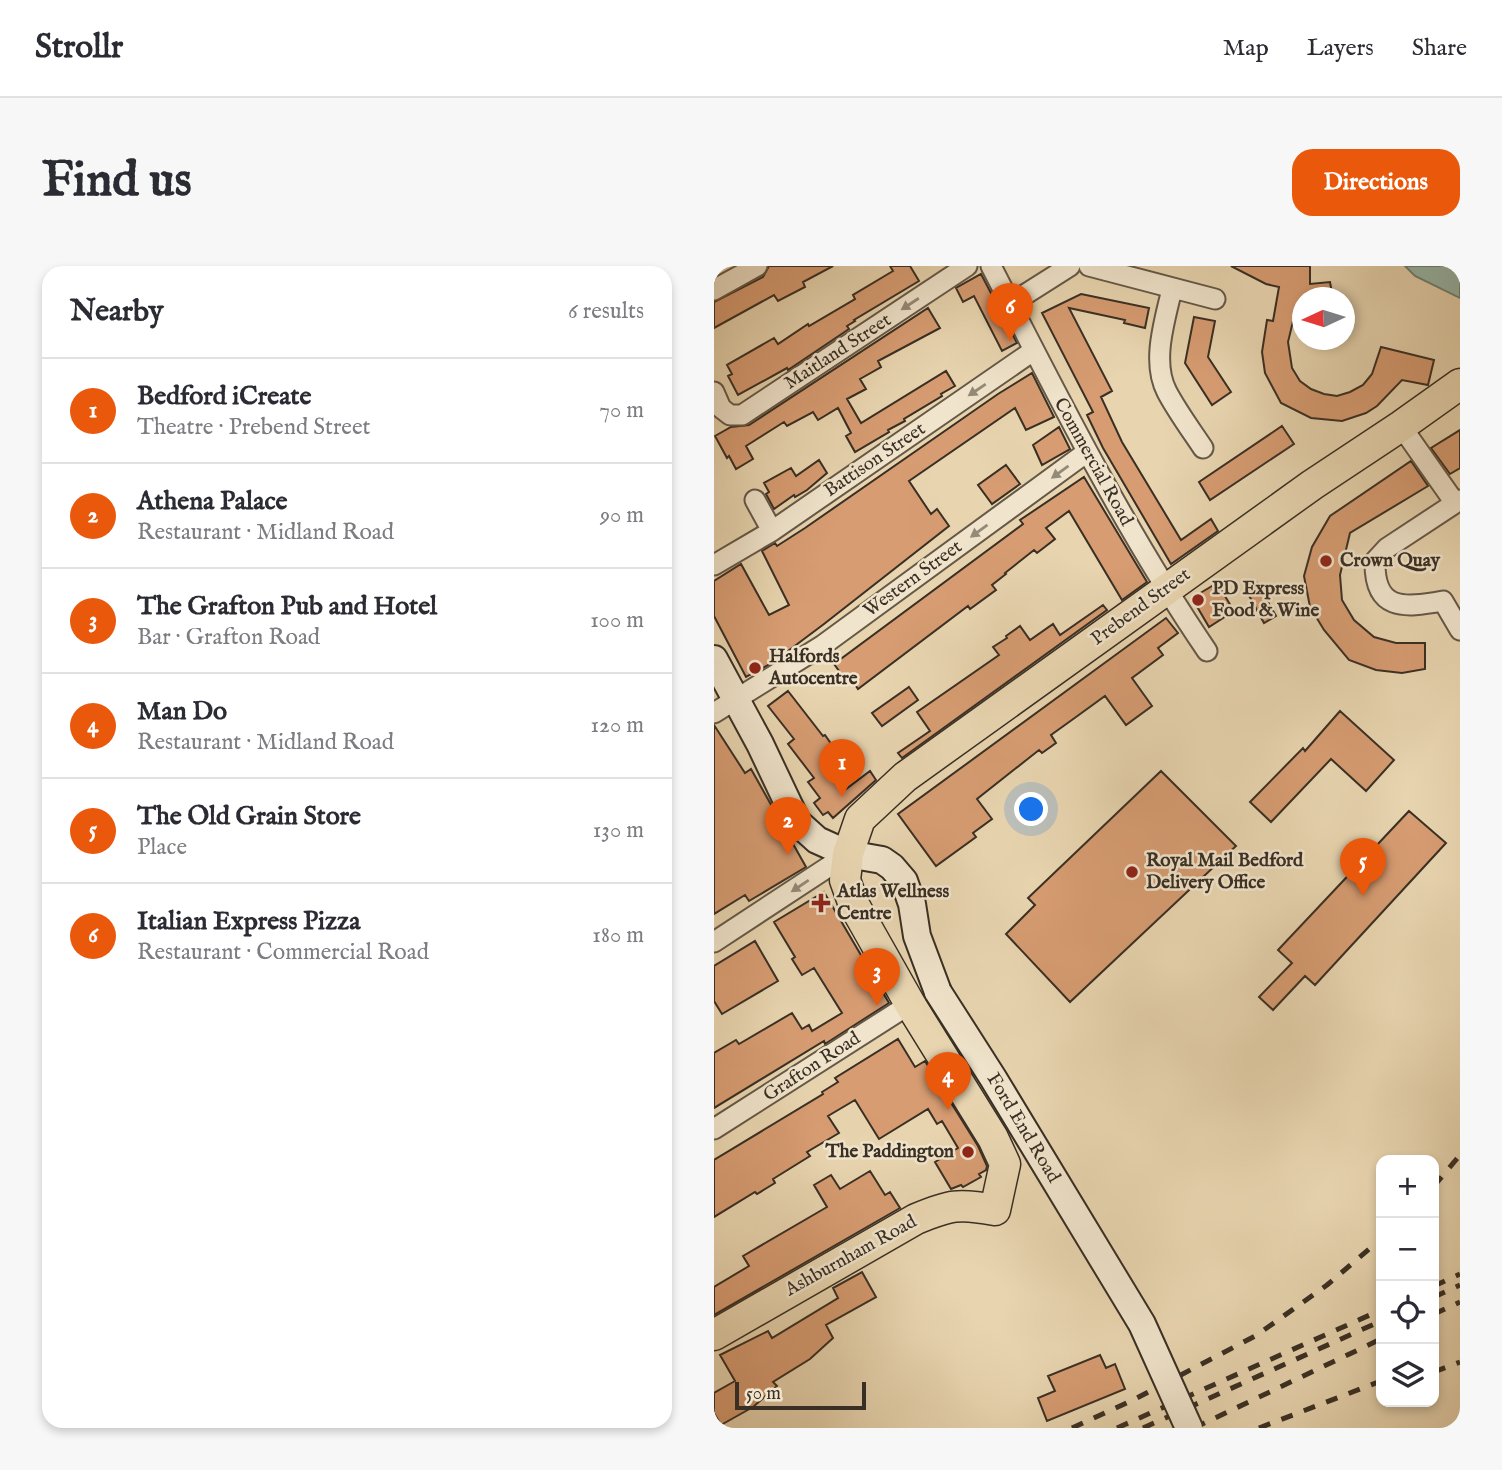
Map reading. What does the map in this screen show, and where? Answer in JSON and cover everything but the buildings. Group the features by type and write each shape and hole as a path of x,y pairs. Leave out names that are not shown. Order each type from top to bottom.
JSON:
{"main road":[{"name":"Prebend Street","path":"995,1210 1005,1164 993,1138 910,1004 853,905 845,880 848,854 860,819 905,777 1165,589 1460,384"},
{"name":"Ashburnham Road","path":"714,1335 916,1219 946,1207 964,1204 995,1210"}],"street":[{"path":"714,290 757,266"},
{"name":"Maitland Street","path":"714,392 721,408 730,415 742,415 967,266"},
{"name":"Commercial Road","path":"991,266 1087,452 1165,589 1207,651"},
{"path":"1010,304 1070,266"},
{"path":"1089,266 1215,299"},
{"path":"1172,289 1164,325 1160,368 1166,390 1203,448"},
{"name":"Battison Street","path":"714,565 772,531 1033,351"},
{"path":"1401,426 1457,502 1387,548 1375,561 1376,587 1388,601 1416,606 1443,601 1460,630"},
{"name":"Western Street","path":"725,707 823,645 1087,452"},
{"path":"754,500 772,531"},
{"name":"Ford End Road","path":"714,659 725,707 797,822 817,840 848,854 882,860 904,881 912,904 917,936 938,992 1142,1324 1189,1428"},
{"path":"714,942 848,854"},
{"name":"Grafton Road","path":"714,1129 910,1004"}],"shaded area":[{"path":"1405,266 1460,266 1460,298 1415,276"}],"railway":[{"path":"1439,1180 1460,1155"},
{"path":"1072,1428 1133,1400 1257,1335 1327,1285 1376,1243"},
{"path":"1439,1284 1460,1274"},
{"path":"1439,1295 1460,1285"},
{"path":"1439,1312 1460,1302"},
{"path":"1117,1428 1376,1312"},
{"path":"1143,1428 1376,1323"},
{"path":"1194,1428 1376,1341"},
{"path":"1439,1370 1460,1362"},
{"path":"1259,1428 1376,1383"}],"place":[{"name":"Italian Express Pizza","path":"1010,341"},
{"name":"Crown Quay","path":"1326,561"},
{"name":"PD Express Food & Wine","path":"1198,600"},
{"name":"Halfords Autocentre","path":"755,668"},
{"name":"Bedford iCreate","path":"842,797"},
{"name":"Athena Palace","path":"788,855"},
{"name":"Royal Mail Bedford Delivery Office","path":"1132,872"},
{"name":"The Old Grain Store","path":"1363,896"},
{"name":"Atlas Wellness Centre","path":"821,903"},
{"name":"The Grafton Pub and Hotel","path":"877,1006"},
{"name":"Man Do","path":"948,1110"},
{"name":"The Paddington","path":"968,1152"}]}
